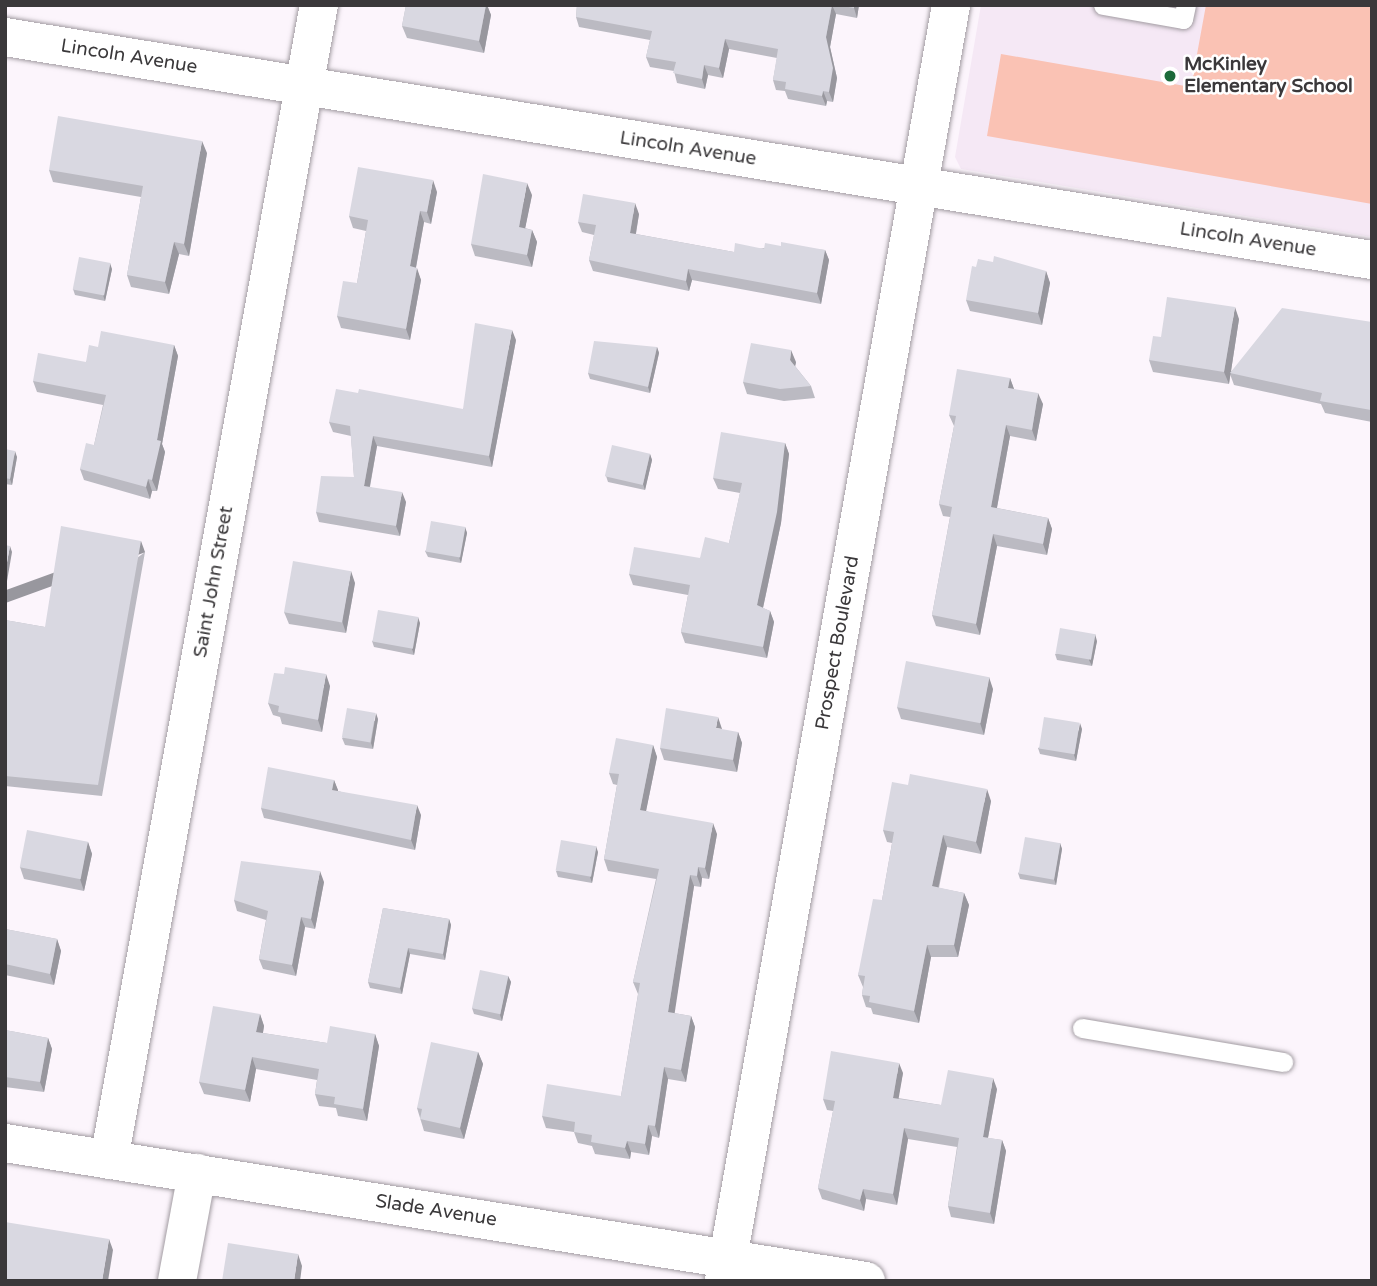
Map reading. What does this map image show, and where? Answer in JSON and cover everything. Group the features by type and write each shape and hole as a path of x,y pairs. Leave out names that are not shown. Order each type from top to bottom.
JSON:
{"street":[{"name":"Saint John Street","path":"109,1160 319,5"},
{"name":"Prospect Boulevard","path":"726,1270 951,5"},
{"name":"Lincoln Avenue","path":"5,37 1372,260"},
{"name":"Slade Avenue","path":"5,1143 197,1173 726,1270 866,1281"},
{"path":"177,1281 197,1173"}],"lane":[{"path":"1103,5 1183,19 1186,5"},
{"path":"1082,1028 1283,1062"}],"shaded area":[{"name":"McKinley Elementary School","path":"981,5 1372,5 1372,237 961,169 955,157"},
{"name":"McKinley Elementary School","path":"1206,5 1372,5 1372,204 987,136 1001,54 1191,87"}],"building":[{"path":"406,5 486,5 479,41 402,26"},
{"path":"577,5 832,5 826,37 833,68 829,92 823,91 822,96 785,89 786,82 773,80 778,49 725,39 719,68 704,65 702,79 673,73 676,62 646,57 652,31 576,17"},
{"path":"58,116 202,141 184,244 174,242 165,282 127,275 143,186 49,170"},
{"path":"358,167 433,180 427,212 420,211 410,266 417,268 406,329 337,316 343,281 357,283 368,220 349,216"},
{"path":"483,174 527,183 519,227 532,230 527,255 471,244"},
{"path":"583,194 635,203 630,233 734,252 735,243 764,249 765,243 781,246 781,242 825,250 817,293 688,269 686,281 589,260 596,225 578,222"},
{"path":"994,256 1046,271 1038,313 966,300 972,266 976,267 978,259 993,262"},
{"path":"79,257 110,263 104,295 73,289"},
{"path":"1167,297 1235,307 1224,372 1149,360 1153,336 1161,337"},
{"path":"1282,308 1372,322 1371,410 1320,401 1322,393 1230,373"},
{"path":"475,323 512,330 489,456 373,436 364,486 402,492 396,526 316,512 321,476 354,477 350,426 329,422 336,389 358,393 359,389 463,409"},
{"path":"101,331 174,345 157,440 161,441 152,480 148,479 146,487 80,469 86,443 94,445 106,395 33,381 38,353 86,362 89,345 98,347"},
{"path":"594,341 657,347 648,387 588,373"},
{"path":"751,343 791,350 790,360 811,386 780,389 743,382"},
{"path":"957,369 1010,378 1008,388 1038,393 1032,430 1006,425 991,507 1048,518 1043,544 993,534 976,624 932,615 952,507 939,504 956,416 949,415"},
{"path":"721,432 785,443 777,512 757,605 770,611 763,647 681,632 690,585 629,574 634,547 700,558 705,537 729,543 742,483 713,478"},
{"path":"612,445 650,454 643,485 605,476"},
{"path":"5,449 15,451 10,479 5,478"},
{"path":"431,521 465,527 460,558 426,552"},
{"path":"61,526 141,541 98,785 5,776 5,620 45,627"},
{"path":"5,545 10,546 5,573"},
{"path":"293,561 351,571 342,622 284,612"},
{"path":"378,610 418,617 413,649 372,642"},
{"path":"1060,628 1095,634 1091,660 1055,654"},
{"path":"906,661 989,677 980,723 897,707"},
{"path":"285,667 326,674 318,720 278,712 279,706 268,703 274,673 284,674"},
{"path":"347,708 376,713 370,743 342,738"},
{"path":"666,708 718,717 716,728 738,732 733,760 660,748"},
{"path":"1044,717 1080,723 1075,754 1039,749"},
{"path":"616,738 653,745 640,810 713,823 705,868 698,867 697,876 690,875 668,1012 691,1016 681,1070 664,1067 655,1126 648,1125 645,1144 627,1141 625,1148 591,1142 592,1135 574,1132 575,1122 542,1116 547,1084 621,1096 640,983 633,982 659,869 604,859 619,774 609,773"},
{"path":"268,767 334,780 332,790 417,805 411,840 261,808"},
{"path":"910,774 987,789 976,842 943,835 932,886 964,893 954,945 927,945 914,1011 869,1002 870,996 862,995 865,976 858,975 873,899 882,900 894,832 883,830 892,782 908,785"},
{"path":"27,830 88,842 81,879 20,867"},
{"path":"1025,837 1060,843 1054,880 1019,873"},
{"path":"561,840 596,846 591,877 556,871"},
{"path":"241,861 320,871 311,919 301,917 292,965 259,959 268,911 234,900"},
{"path":"383,908 449,919 443,954 408,948 400,988 368,982"},
{"path":"5,929 57,939 50,974 5,964"},
{"path":"480,970 508,976 500,1014 472,1008"},
{"path":"213,1006 260,1014 256,1032 327,1043 330,1026 375,1034 363,1109 334,1104 335,1097 315,1094 319,1069 252,1057 245,1090 199,1082"},
{"path":"5,1030 48,1038 40,1082 5,1077"},
{"path":"431,1042 478,1052 460,1128 420,1119 422,1109 417,1108"},
{"path":"831,1051 899,1063 893,1098 941,1105 948,1070 993,1078 983,1137 1002,1140 990,1213 948,1206 959,1138 904,1128 893,1194 863,1189 860,1200 818,1188 835,1101 823,1099"},
{"path":"5,1222 109,1239 102,1281 5,1281"},
{"path":"228,1243 298,1254 294,1281 222,1281"}],"place":[{"name":"McKinley Elementary School","path":"1170,76"}]}
